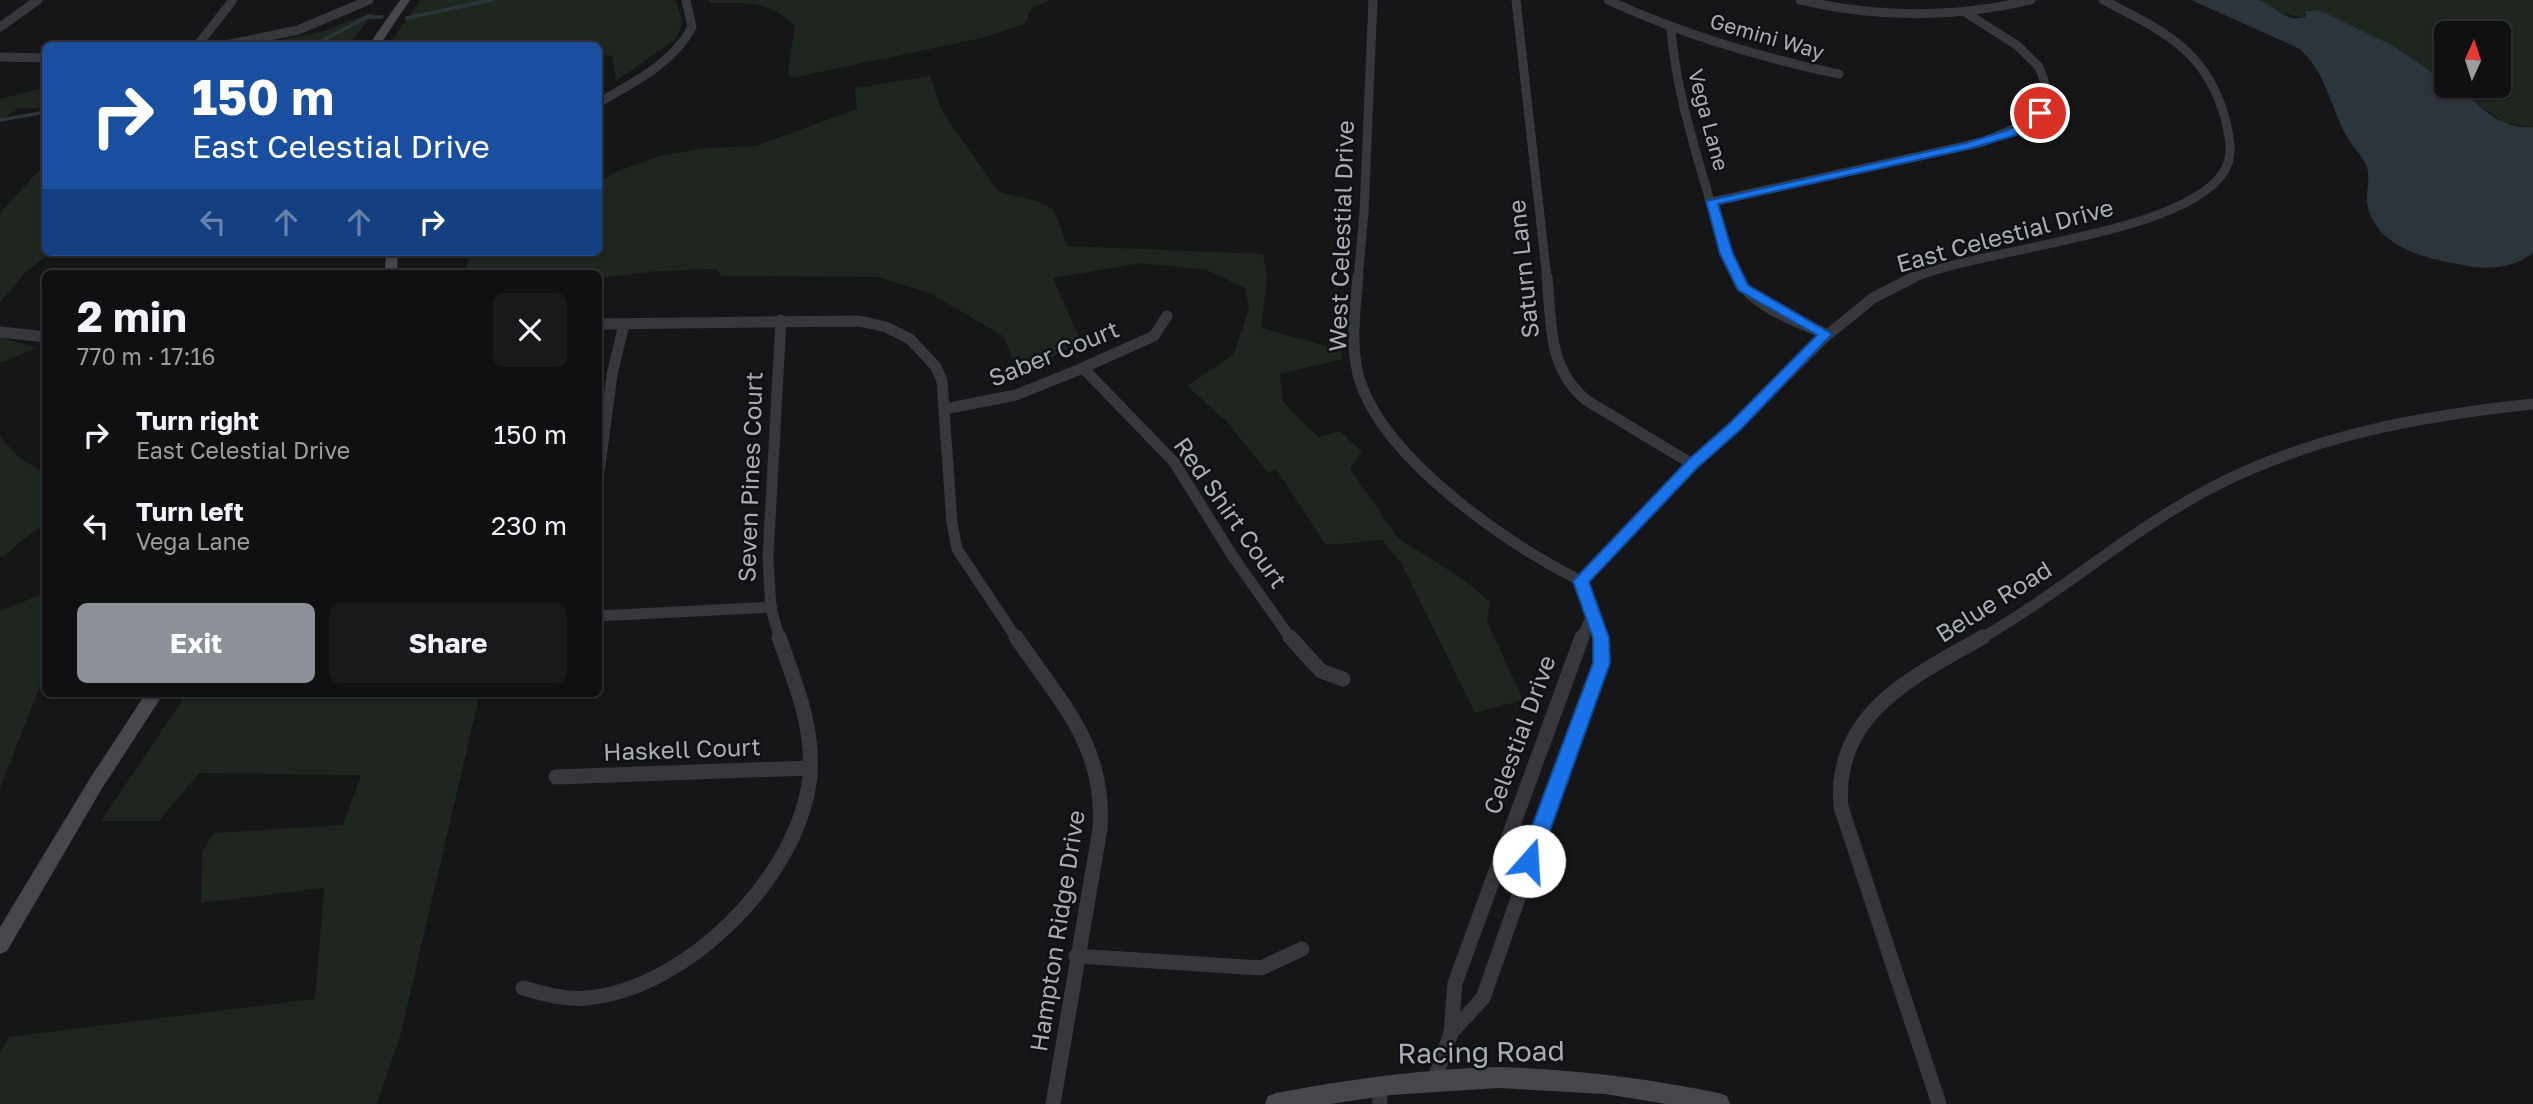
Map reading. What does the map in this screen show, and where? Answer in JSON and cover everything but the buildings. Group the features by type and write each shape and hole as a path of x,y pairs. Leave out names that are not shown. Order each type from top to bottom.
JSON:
{"street":[{"path":"0,27 38,0"},
{"path":"200,42 233,0"},
{"path":"240,42 298,30 369,0"},
{"path":"376,42 405,0"},
{"path":"602,100 654,67 681,44 692,27 686,0"},
{"name":"West Celestial Drive","path":"1373,0 1356,328 1360,384 1383,424 1418,464 1550,567 1581,581"},
{"name":"Saturn Lane","path":"1516,0 1556,361 1572,388 1586,400 1692,464"},
{"name":"Gemini Way","path":"1608,0 1671,29 1785,63 1839,74"},
{"path":"1800,0 1874,12 1968,14 2031,0"},
{"name":"East Celestial Drive","path":"1581,581 1692,464 1736,425 1825,334 1874,298 1905,282 1976,261 2143,221 2194,199 2216,183 2230,163 2234,145 2229,126 2203,68 2187,49 2158,29 2103,0"},
{"path":"1712,201 1968,146 2012,132 2029,123 2040,113 2046,94 2038,66 2021,49 1968,14"},
{"name":"Vega Lane","path":"1671,29 1671,45 1679,81 1727,254 1742,288 1825,334"},
{"path":"0,57 42,58"},
{"name":"Saber Court","path":"944,409 1016,395 1083,368 1154,335 1167,316"},
{"name":"Seven Pines Court","path":"523,988 556,998 600,996 654,977 707,944 740,913 774,872 788,845 802,805 811,743 807,719 769,592 781,320"},
{"name":"Hampton Ridge Drive","path":"602,324 859,321 899,331 920,345 935,362 942,381 952,523 957,549 1083,737 1098,767 1102,801 1100,829 1076,956 1053,1104"},
{"path":"602,424 624,324"},
{"path":"1,332 42,337"},
{"name":"Red Shirt Court","path":"1083,368 1174,462 1232,555 1293,641 1321,671 1343,679"},
{"name":"Belue Road","path":"1939,1104 1841,807 1841,760 1847,746 1866,720 1901,687 2056,593 2150,524 2241,474 2367,429 2445,414 2533,404"},
{"name":"Celestial Drive","path":"1451,1033 1483,998 1601,663 1601,638 1581,581"},
{"path":"602,616 772,607"},
{"name":"Celestial Drive","path":"1435,1078 1451,1033 1455,983 1584,631 1592,616"},
{"path":"0,945 95,785 152,697"},
{"name":"Haskell Court","path":"556,777 809,768"},
{"path":"1076,956 1261,968 1302,949"},
{"name":"Racing Road","path":"1281,1103 1380,1094 1435,1078 1517,1075 1588,1080 1719,1104"}],"shaded area":[{"path":"420,0 675,0 683,22 676,39 616,81 612,56 602,54 602,42 391,42"},
{"path":"708,0 1051,0 1031,8 1025,24 982,38 791,78 788,71 795,26 776,11 766,7 746,3 710,3"},
{"path":"2191,0 2259,0 2292,18 2305,17 2306,11 2319,10 2392,45 2434,74 2434,98 2470,98 2505,123 2533,127 2533,253 2517,262 2499,267 2462,265 2407,250 2383,234 2369,211 2365,163 2347,137 2315,67 2298,48"},
{"path":"2259,0 2533,0 2533,127 2505,123 2469,98 2511,98 2511,21 2434,21 2434,74 2392,45 2319,10 2307,10 2303,18 2277,12"},
{"path":"376,11 350,42 270,42 321,32"},
{"path":"930,76 943,113 999,192 1037,201 1054,210 1067,246 1263,254 1267,279 1261,328 1341,350 1342,359 1280,374 1283,402 1318,437 1340,431 1362,452 1350,469 1398,538 1464,580 1490,602 1487,621 1523,700 1475,713 1401,563 1382,540 1326,545 1276,469 1268,473 1228,423 1187,386 1234,354 1249,309 1245,288 1207,270 1141,263 1053,278 1081,342 1019,373 1003,336 930,293 878,277 722,276 716,269 657,271 602,278 602,270 465,270 470,256 602,256 602,180 618,171 660,156 709,148 756,146 857,109 855,88"},
{"path":"42,88 42,108 19,108 0,121 0,99"},
{"path":"42,167 42,256 46,256 26,272 0,302 0,213"},
{"path":"0,337 37,348 0,363"},
{"path":"0,437 19,457 42,472 42,528 36,529 3,557 0,556"},
{"path":"42,594 42,681 0,788 0,611"},
{"path":"184,697 479,697 401,1033 377,1104 0,1104 0,1052 9,1037 315,999 324,888 201,903 202,852 214,833 343,825 361,775 199,773 159,821 101,821"}],"waterway":[{"path":"407,18 491,0"},
{"path":"320,42 367,17 382,17"},
{"path":"0,120 42,113"}],"route":[{"path":"1529,861 1601,663 1601,638 1581,581 1692,464 1756,406 1825,334 1742,288 1727,254 1712,201 1968,146 2012,132 2040,113"}]}
